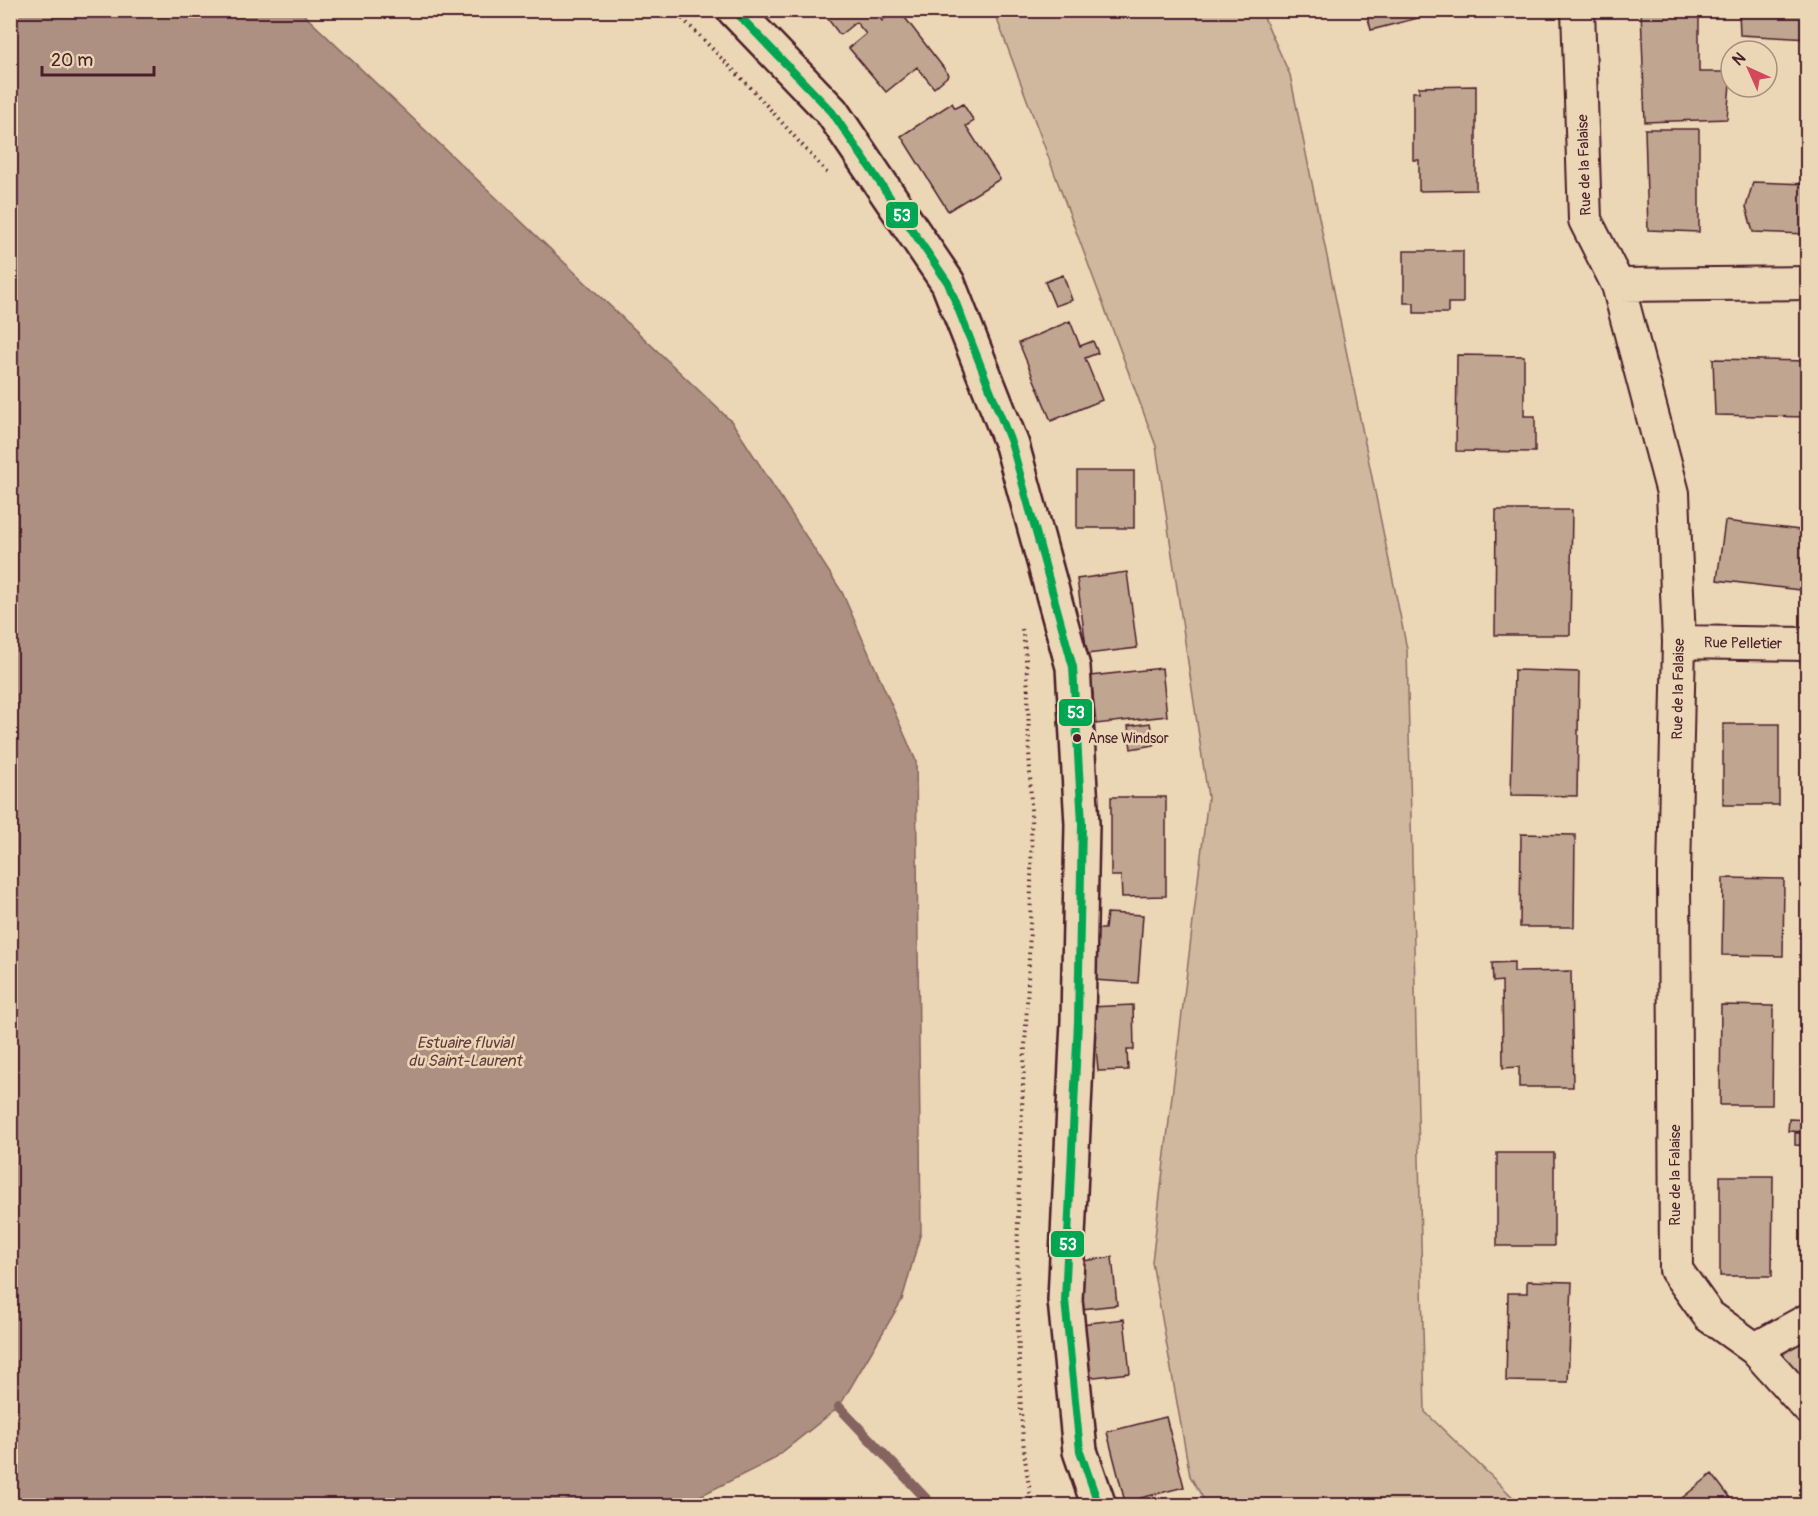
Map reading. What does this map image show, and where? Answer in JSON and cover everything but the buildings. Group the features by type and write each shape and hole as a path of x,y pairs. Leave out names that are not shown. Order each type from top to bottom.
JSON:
{"street":[{"path":"734,10 832,112 948,283 1012,445 1073,667 1082,824 1078,1021 1065,1300 1080,1451 1099,1506"},
{"name":"Rue de la Falaise","path":"1578,10 1585,220 1618,285 1673,494 1679,642 1674,875 1676,1269 1709,1316 1755,1349 1808,1408"},
{"path":"1618,285 1808,283"},
{"name":"Rue Pelletier","path":"1679,642 1808,644"},
{"path":"1755,1349 1808,1320"}],"path":[{"path":"674,10 751,88 829,176"},
{"path":"1021,618 1031,790 1031,932 1017,1178 1017,1294 1020,1386 1029,1487 1033,1506"}],"shaded area":[{"path":"994,11 1261,11 1290,75 1407,649 1425,1412 1521,1505 1207,1505 1190,1476 1152,1262 1208,797 1156,446"},
{"path":"1807,1334 1807,1381 1783,1355"}],"water":[{"name":"Estuaire fluvial du Saint-Laurent","path":"10,11 300,11 732,422 842,592 916,761 921,1232 902,1300 839,1407 772,1460 682,1505 11,1505"}],"waterway":[{"path":"839,1407 933,1506"}],"transit line":[{"name":"53","path":"734,10 832,112 948,283 1012,445 1073,667 1082,824 1078,1021 1065,1300 1080,1451 1099,1506"}],"place":[{"name":"Anse Windsor","path":"1077,738"}]}
